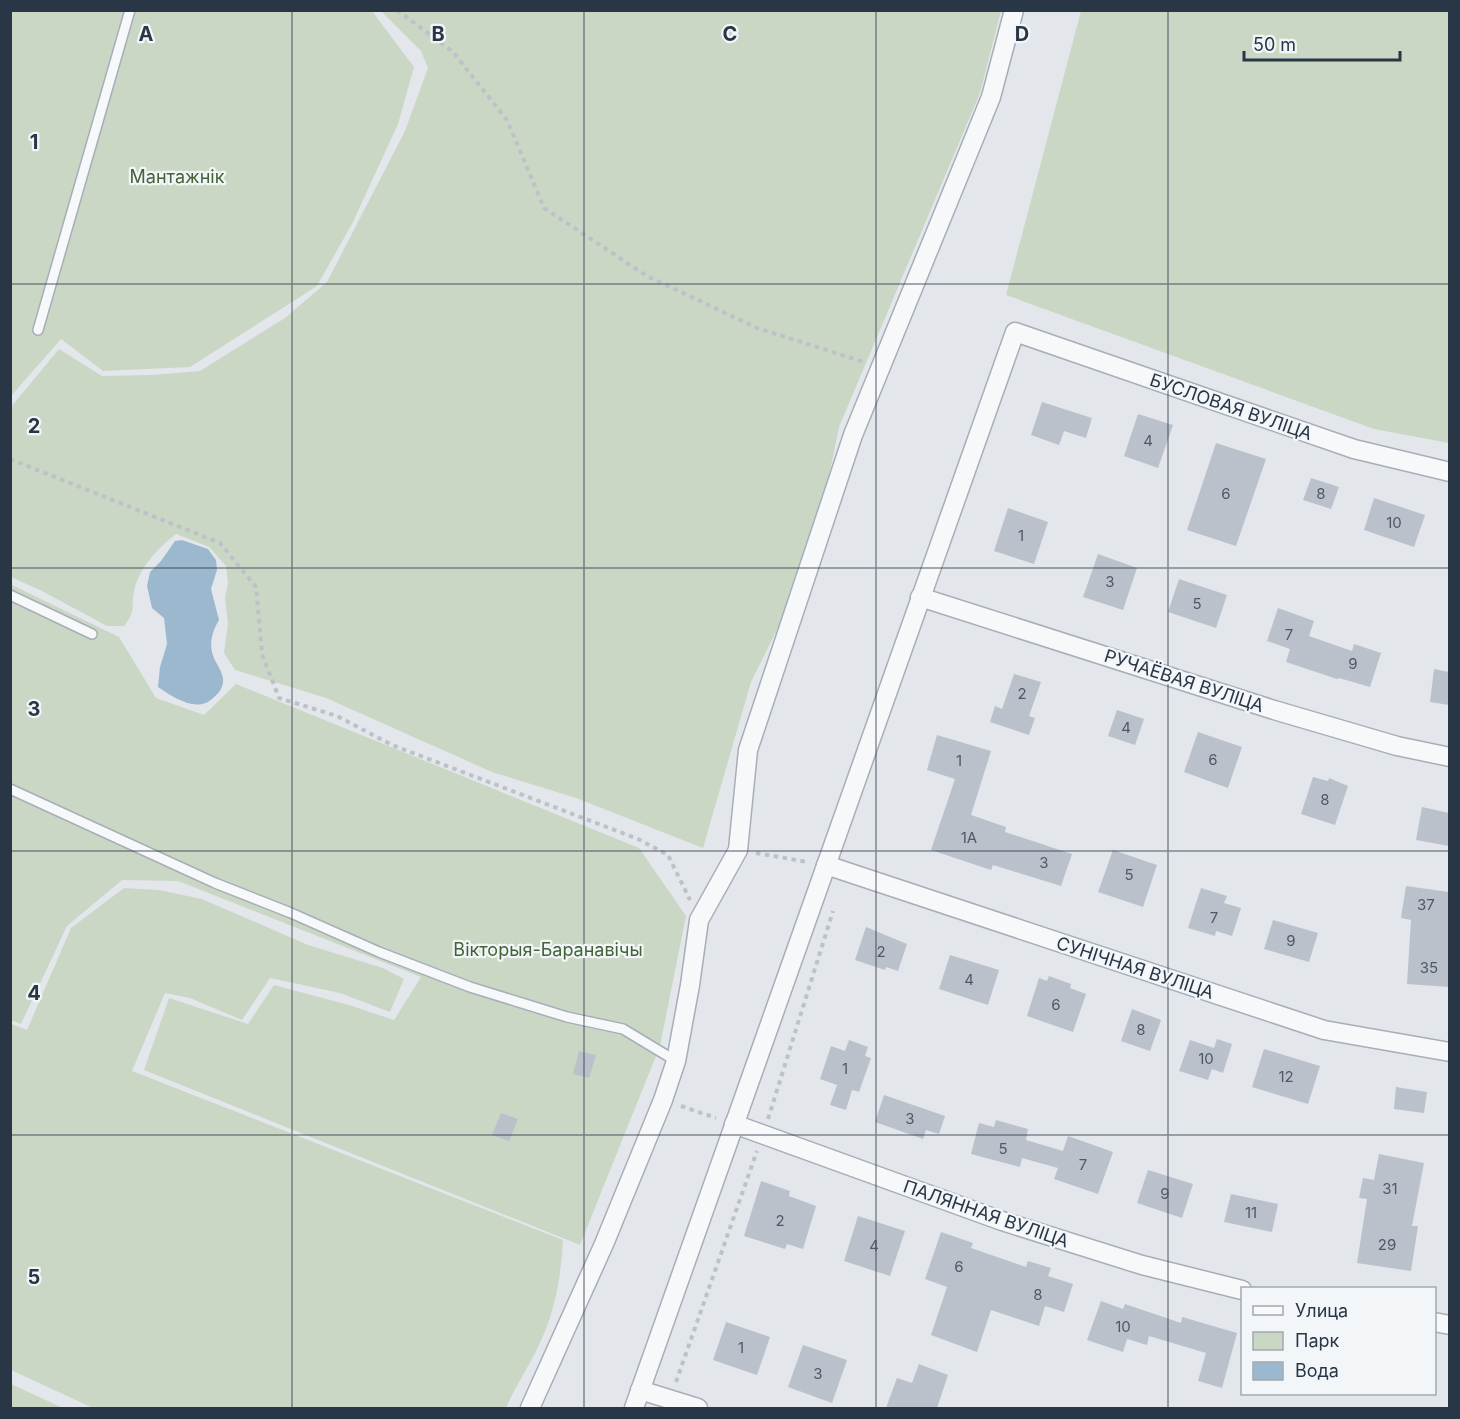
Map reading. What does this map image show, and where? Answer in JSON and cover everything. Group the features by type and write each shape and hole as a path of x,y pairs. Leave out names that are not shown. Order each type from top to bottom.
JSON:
{"street":[{"path":"530,1408 596,1263 663,1100 675,1060 690,985 699,920 738,850 748,750 853,435 991,97 1014,10"},
{"name":"БУСЛОВАЯ ВУЛІЦА","path":"920,597 1015,332 1354,449 1449,472"},
{"path":"634,1408 920,597"},
{"name":"РУЧАЁВАЯ ВУЛІЦА","path":"920,597 1274,710 1397,746 1449,757"},
{"name":"СУНІЧНАЯ ВУЛІЦА","path":"826,865 1324,1030 1449,1052"},
{"name":"ПАЛЯННАЯ ВУЛІЦА","path":"734,1124 1002,1221 1142,1265 1241,1290"},
{"path":"640,1390 698,1408"}],"lane":[{"path":"38,330 130,10"},
{"path":"10,595 92,634"},
{"path":"10,789 215,883 291,913 379,952 482,991 567,1017 623,1029 675,1060"}],"path":[{"path":"398,10 453,52 507,120 544,208 647,276 757,328 880,367"},
{"path":"10,459 220,543 256,587 262,654 279,698 337,717 392,745 638,839 668,855 699,920"},
{"path":"738,850 826,865"},
{"path":"670,1400 763,1134 834,906"},
{"path":"663,1100 734,1124"}],"green space":[{"name":"Мантажнік","path":"11,11 372,11 414,67 398,124 352,224 317,286 190,367 103,371 61,339 11,396"},
{"path":"381,11 1001,11 980,93 839,427 812,559 751,682 703,848 576,798 492,772 326,698 235,670 224,653 228,624 225,598 228,583 226,566 209,547 176,534 156,552 140,574 134,591 132,613 124,626 107,626 11,577 11,407 59,349 102,376 200,371 285,318 327,282 405,131 428,68 421,51"},
{"path":"1081,11 1449,11 1449,443 1374,429 1006,295"},
{"name":"Вікторыя-Баранавічы","path":"10,584 119,637 156,698 204,715 236,684 639,848 686,916 660,1046 580,1245 144,1070 169,998 248,1024 274,985 349,1005 394,1020 421,977 178,881 122,880 67,926 21,1024 11,1020"},
{"path":"124,888 159,890 202,899 308,945 383,968 404,979 390,1012 340,993 270,978 242,1020 190,998 165,993 132,1071 563,1240 559,1281 549,1321 506,1408 93,1408 11,1370 11,1024 27,1030 71,928"},
{"path":"11,1384 63,1408 11,1408"}],"water":[{"path":"182,540 208,549 216,560 217,570 211,589 219,620 212,637 211,647 223,682 215,697 207,703 200,704 185,702 158,687 160,667 167,644 164,618 152,608 147,586 150,572 175,541"}],"building":[{"path":"1042,402 1092,418 1086,438 1064,431 1059,445 1031,435"},
{"path":"1138,414 1173,425 1158,468 1124,456"},
{"path":"1216,443 1266,459 1236,546 1187,530"},
{"path":"1311,478 1339,487 1331,509 1303,500"},
{"path":"1374,498 1425,515 1414,547 1364,530"},
{"path":"1008,508 1048,522 1034,564 994,551"},
{"path":"1098,554 1137,568 1123,610 1083,597"},
{"path":"1179,579 1227,595 1216,628 1168,612"},
{"path":"1278,608 1314,621 1309,636 1352,651 1354,644 1381,653 1370,687 1286,662 1290,649 1267,641"},
{"path":"1434,669 1449,672 1449,705 1430,702"},
{"path":"1014,674 1041,682 1029,716 1035,718 1029,735 990,722 995,706 1002,709"},
{"path":"1117,710 1144,719 1135,745 1108,736"},
{"path":"1198,732 1242,747 1228,788 1184,772"},
{"path":"937,735 991,751 971,815 1006,827 1005,832 1072,854 1061,886 993,865 991,870 931,850 955,779 927,770"},
{"path":"1313,777 1328,781 1329,778 1348,786 1335,825 1301,814"},
{"path":"1422,807 1449,813 1449,846 1416,840"},
{"path":"1113,850 1157,865 1143,907 1098,892"},
{"path":"1406,886 1449,892 1449,987 1407,984 1411,920 1401,918"},
{"path":"1201,888 1227,896 1224,903 1241,908 1232,936 1216,931 1215,936 1188,928"},
{"path":"1273,920 1318,933 1309,962 1264,949"},
{"path":"866,927 907,944 898,971 886,967 885,970 855,960"},
{"path":"950,955 999,970 988,1005 939,989"},
{"path":"1049,976 1071,984 1070,988 1086,994 1073,1032 1027,1016 1039,978 1047,981"},
{"path":"1132,1009 1161,1020 1150,1051 1121,1041"},
{"path":"1217,1039 1232,1044 1223,1073 1212,1069 1208,1080 1179,1071 1190,1040 1214,1048"},
{"path":"849,1040 868,1047 865,1056 871,1058 859,1092 852,1090 846,1110 830,1105 837,1085 820,1079 831,1046 845,1051"},
{"path":"1264,1049 1320,1066 1308,1104 1252,1087"},
{"path":"579,1051 596,1055 589,1078 573,1074"},
{"path":"1396,1087 1427,1092 1424,1113 1394,1109"},
{"path":"884,1095 945,1116 939,1134 926,1130 923,1139 875,1122"},
{"path":"501,1113 518,1119 509,1141 492,1135"},
{"path":"996,1120 1028,1129 1026,1140 1063,1151 1068,1136 1113,1152 1098,1194 1054,1179 1058,1168 1022,1158 1020,1167 971,1154 979,1123 994,1127"},
{"path":"1379,1154 1424,1163 1412,1226 1418,1226 1411,1271 1357,1263 1367,1199 1359,1198 1363,1178 1374,1180"},
{"path":"1148,1170 1193,1184 1182,1218 1137,1203"},
{"path":"761,1181 790,1191 789,1196 816,1206 803,1249 787,1244 785,1249 744,1236"},
{"path":"1231,1194 1278,1204 1272,1232 1224,1222"},
{"path":"858,1216 905,1231 890,1276 844,1261"},
{"path":"941,1232 973,1243 971,1248 1026,1267 1028,1261 1051,1268 1048,1276 1073,1284 1064,1312 1045,1306 1039,1326 991,1310 977,1352 931,1335 947,1287 925,1279"},
{"path":"1101,1301 1123,1309 1125,1304 1181,1323 1182,1317 1237,1333 1222,1388 1198,1381 1206,1353 1149,1336 1147,1345 1127,1339 1123,1352 1087,1340"},
{"path":"726,1322 770,1337 757,1375 713,1360"},
{"path":"803,1345 847,1360 832,1403 788,1387"},
{"path":"919,1364 948,1375 937,1408 886,1408 897,1378 912,1383"}]}
